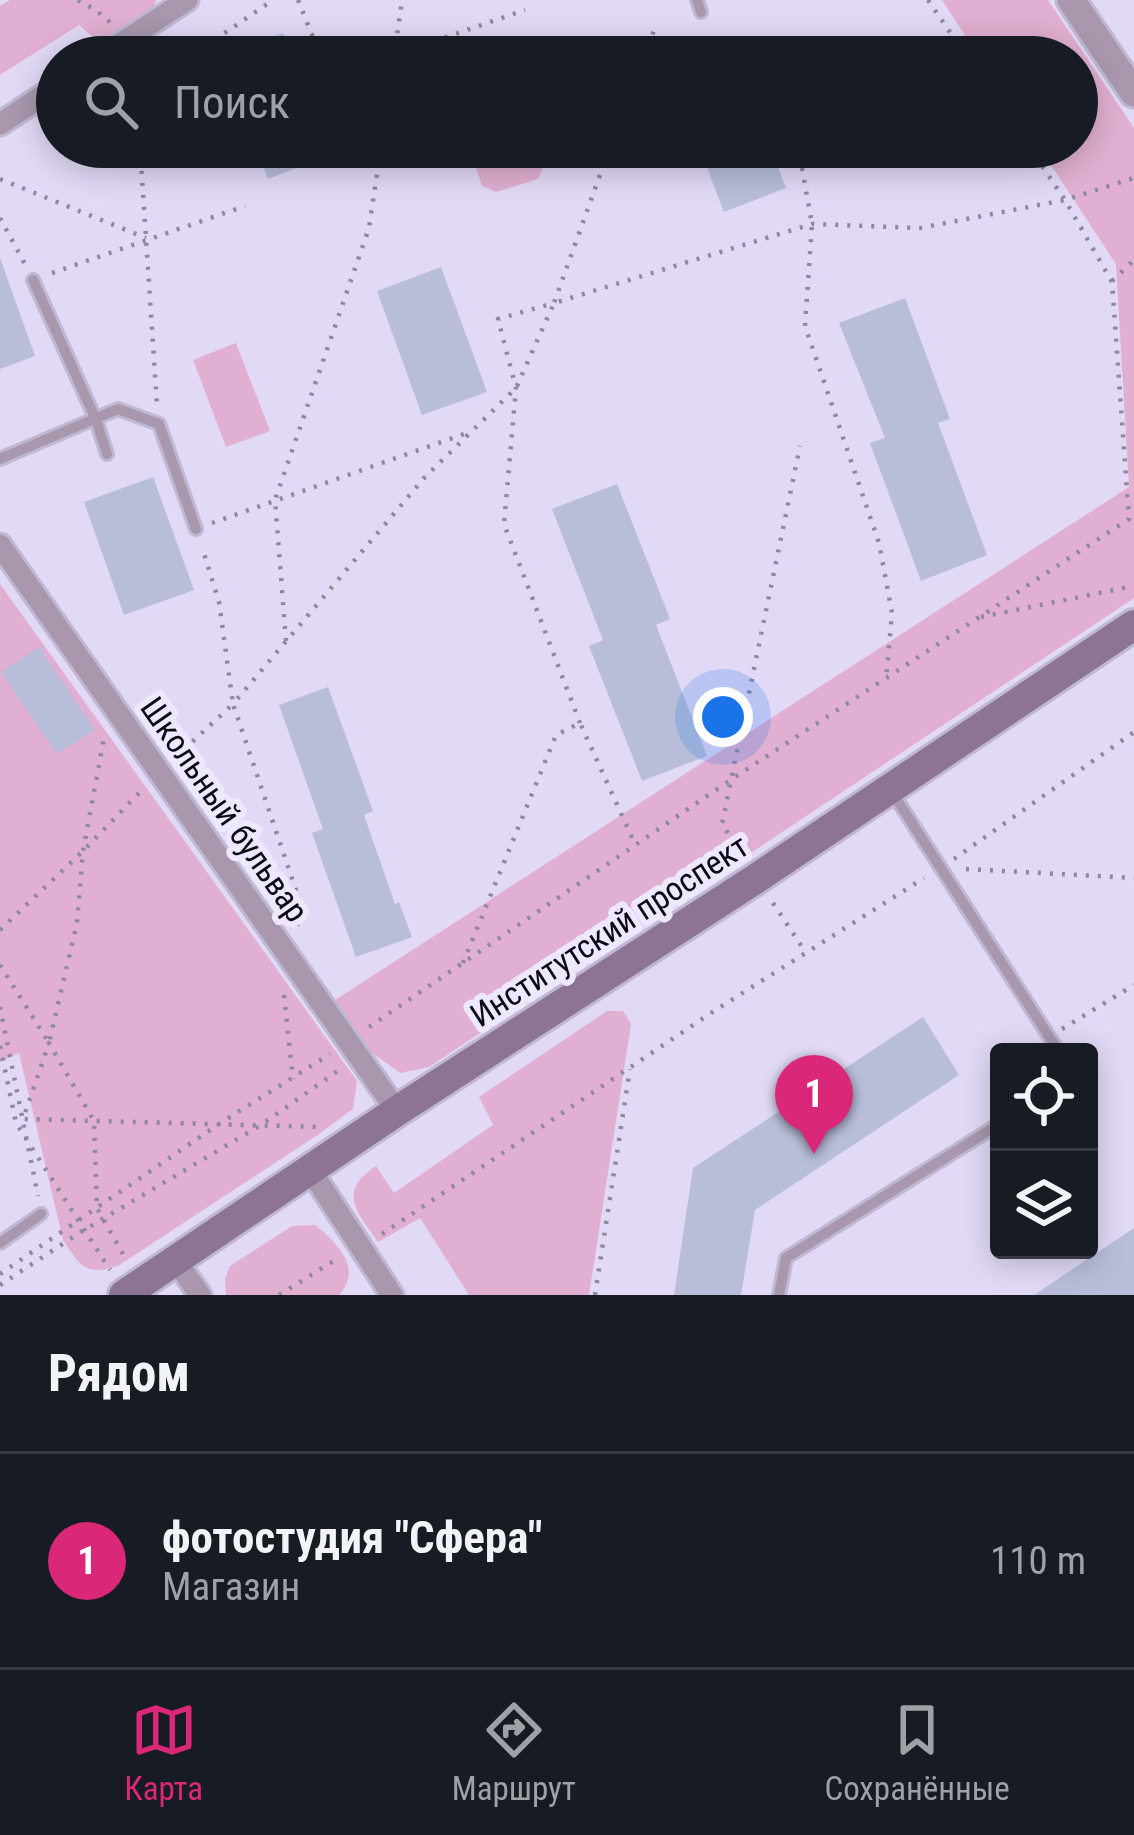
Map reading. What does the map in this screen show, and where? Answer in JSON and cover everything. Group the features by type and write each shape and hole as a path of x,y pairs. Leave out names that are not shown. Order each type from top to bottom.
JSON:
{"main road":[{"name":"Институтский проспект","path":"124,1295 1134,625"}],"street":[{"path":"133,36 187,0"},
{"path":"1071,0 1095,36"},
{"path":"1098,40 1134,93"},
{"path":"0,124 36,100"},
{"name":"Школьный бульвар","path":"0,545 397,1111"},
{"path":"311,1171 392,1295"},
{"path":"176,1261 200,1295"}],"lane":[{"path":"34,280 107,454"},
{"path":"0,459 118,409 159,424 196,529"},
{"path":"889,787 1054,1043"},
{"path":"779,1295 786,1258 990,1130"},
{"path":"0,1243 41,1214"}],"path":[{"path":"78,0 125,36"},
{"path":"220,36 273,0"},
{"path":"298,0 313,36"},
{"path":"395,36 402,0"},
{"path":"928,0 953,36"},
{"path":"451,36 525,10"},
{"path":"652,36 656,26"},
{"path":"141,168 159,424"},
{"path":"286,641 275,500 369,228 377,168"},
{"path":"602,168 554,303 517,388 503,524 580,723 635,844"},
{"path":"802,168 812,224 805,326 879,544 892,614 886,680"},
{"path":"1043,168 1112,282 1129,519 1134,528"},
{"path":"517,388 498,319 812,224 920,228 1065,200 1134,178"},
{"path":"0,179 146,238"},
{"path":"0,218 34,280 245,206"},
{"path":"1112,282 1134,260"},
{"path":"0,930 233,704 425,477 517,388"},
{"path":"286,997 300,902 233,704 219,602 196,529 472,431"},
{"path":"800,446 722,824 806,953"},
{"path":"0,1285 261,1125 463,963 729,781 1129,519"},
{"path":"977,618 1134,586"},
{"path":"463,963 556,735 580,723"},
{"path":"279,1295 389,1230 631,1066 940,868 1134,732"},
{"path":"23,1119 49,1042 77,923 83,851 105,733"},
{"path":"940,868 1134,878"},
{"path":"0,965 94,1121 97,1208 123,1255"},
{"path":"1050,1036 1134,985"},
{"path":"0,1007 41,1214"},
{"path":"0,1046 16,1123 124,1295"},
{"path":"0,1274 220,1124 353,1049"},
{"path":"595,1295 631,1066"},
{"path":"23,1119 328,1127"}],"shaded area":[{"path":"10,0 156,0 112,36 92,36 79,25 62,36 36,36 36,52 0,75 0,6"},
{"path":"942,0 1048,0 1072,36 965,36"},
{"path":"1098,74 1134,128 1134,598 429,1067 400,1073 368,1050 335,1000 1129,487 1116,264 1053,168 1098,168"},
{"path":"476,168 543,168 538,179 496,192 482,186"},
{"path":"236,343 270,431 226,447 193,360"},
{"path":"0,584 357,1081 353,1109 107,1269 85,1267 63,1240 19,1053 0,1062"},
{"path":"607,1011 623,1011 631,1024 589,1295 469,1295 420,1218 378,1242 354,1203 364,1176 376,1166 394,1193 493,1125 479,1097"},
{"path":"315,1225 345,1257 349,1275 339,1295 226,1295 230,1266 292,1226"}],"building":[{"path":"264,168 296,168 268,179"},
{"path":"707,168 778,168 786,188 724,212"},
{"path":"0,258 35,356 0,369"},
{"path":"441,267 487,392 422,415 377,291"},
{"path":"905,298 950,419 938,423 987,555 921,581 870,443 885,438 839,323"},
{"path":"153,477 194,590 124,615 84,502"},
{"path":"617,484 670,619 656,625 707,756 642,781 589,646 603,640 552,509"},
{"path":"39,647 95,730 57,754 1,672"},
{"path":"328,687 373,811 364,815 395,904 399,902 412,937 356,957 312,833 323,829 279,705"},
{"path":"923,1017 959,1075 755,1210 741,1295 674,1295 693,1168"},
{"path":"1134,1228 1134,1295 1034,1295 1088,1259 1098,1259 1098,1252"}],"place":[{"name":"фотостудия \"Сфера\"","path":"814,1154"}]}
